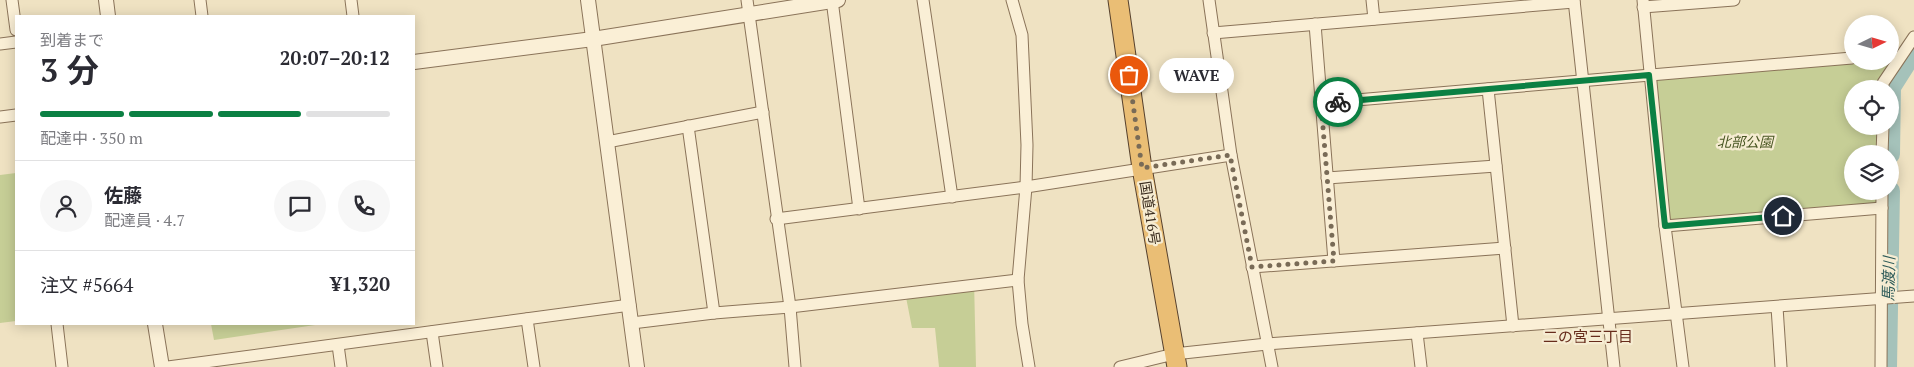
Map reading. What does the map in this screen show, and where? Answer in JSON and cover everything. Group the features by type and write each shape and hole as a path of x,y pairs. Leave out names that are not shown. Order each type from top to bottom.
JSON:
{"highway":[{"name":"国道416号","path":"1118,0 1142,168 1176,360"}],"street":[{"path":"12,0 15,22"},
{"path":"106,0 108,15"},
{"path":"200,0 202,15"},
{"path":"351,0 354,15"},
{"path":"588,0 638,367"},
{"path":"747,0 776,219 790,307 795,367"},
{"path":"415,62 594,39 834,0 859,209"},
{"path":"922,0 952,197"},
{"path":"1012,0 1022,35 1027,145 1026,187 1018,280 1022,324 1029,367"},
{"path":"1209,0 1230,155 1272,367"},
{"path":"1372,0 1374,19"},
{"path":"1683,367 1665,226 1643,4 1734,0"},
{"path":"1213,33 1574,1 1614,367"},
{"path":"1315,24 1334,261"},
{"path":"1885,80 1914,37"},
{"path":"0,44 15,42"},
{"path":"1321,103 1844,59"},
{"path":"1488,89 1512,326"},
{"path":"607,142 763,112"},
{"path":"0,117 15,115"},
{"path":"688,126 714,313"},
{"path":"776,219 1026,187 1230,155"},
{"path":"1327,178 1496,166"},
{"path":"1881,367 1882,200"},
{"path":"1665,226 1882,208"},
{"path":"1252,267 1505,248"},
{"path":"632,323 714,313 790,307 1018,280"},
{"path":"1120,367 1176,360 1267,344 1914,296"},
{"path":"168,367 248,362 338,344 630,305"},
{"path":"1777,307 1781,367"},
{"path":"527,319 534,367"},
{"path":"57,325 62,367"},
{"path":"155,325 162,367"},
{"path":"432,332 437,367"},
{"path":"1417,333 1421,367"},
{"path":"338,344 341,367"}],"green space":[{"name":"北部公園","path":"1844,62 1844,70 1893,70 1887,80 1844,80 1844,135 1881,135 1881,145 1844,145 1844,200 1880,200 1880,207 1668,224 1653,74"},
{"path":"15,173 15,321 0,323 0,175"},
{"path":"974,280 976,367 939,367 935,328 912,328 905,292"},
{"path":"211,325 315,325 214,340"}],"waterway":[{"name":"馬渡川","path":"1890,145 1891,87 1914,51"},
{"name":"馬渡川","path":"1887,367 1890,200"}],"way so far":[{"path":"1129,75 1142,168 1230,155 1252,267 1334,261 1321,103 1338,102"}],"place":[{"name":"WAVE","path":"1129,75"}],"district":[{"name":"二の宮三丁目","path":"1588,337"}],"route":[{"path":"1338,102 1649,75 1665,226 1783,216"}]}
